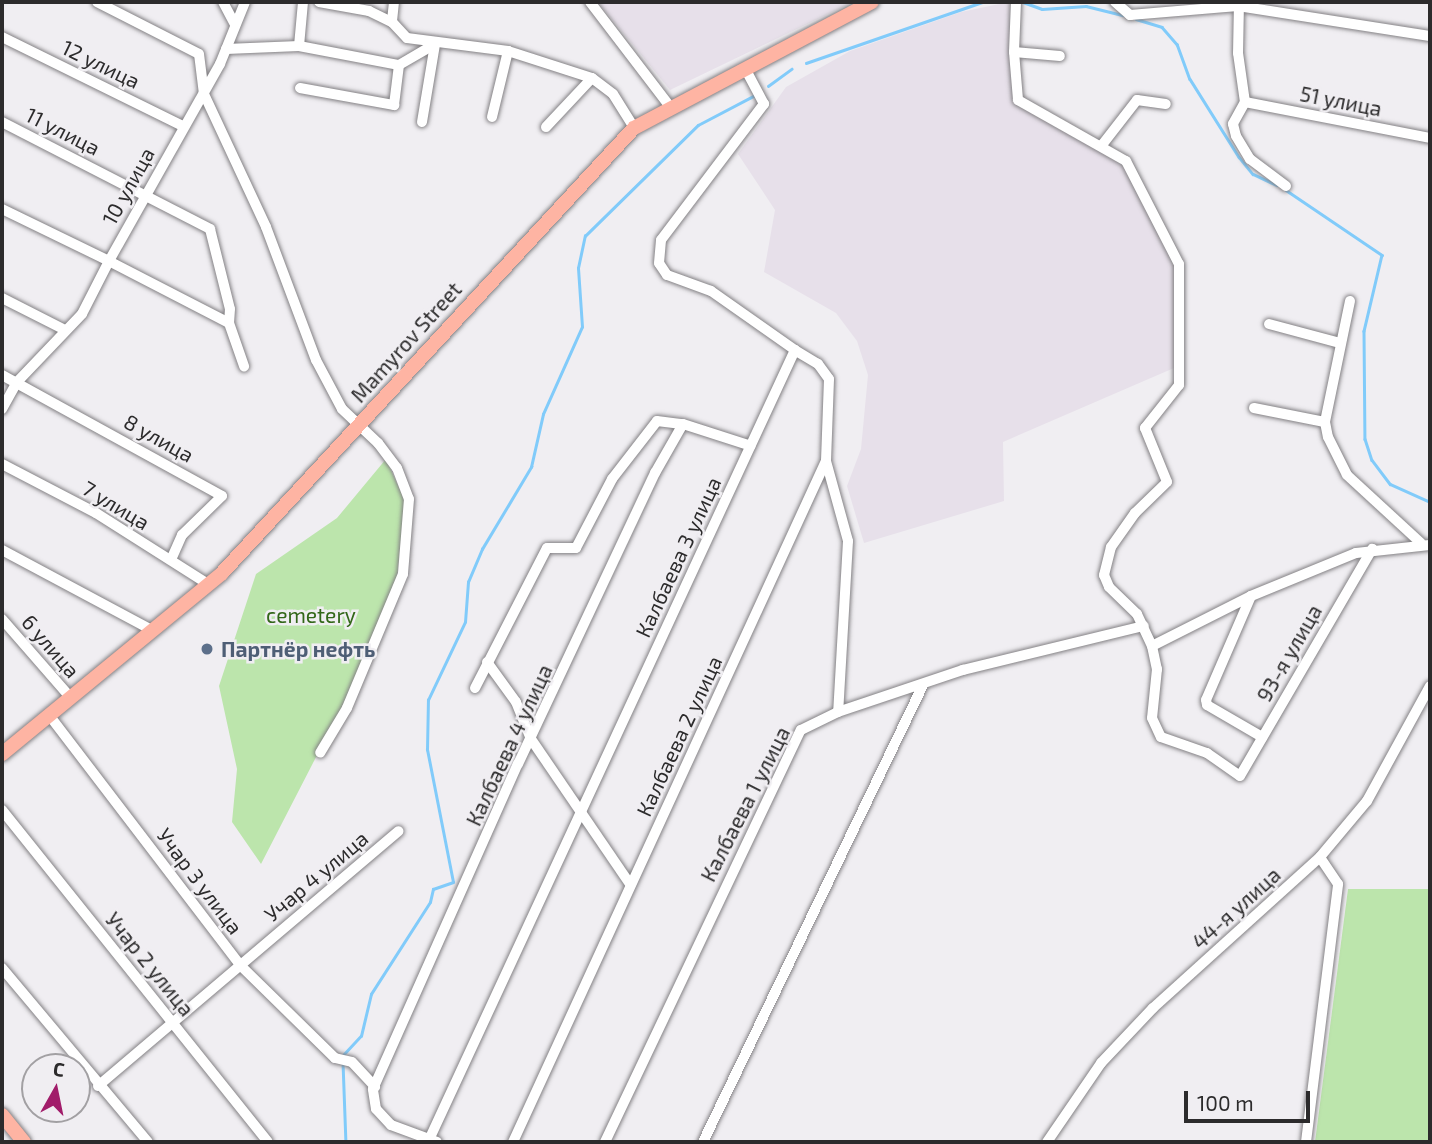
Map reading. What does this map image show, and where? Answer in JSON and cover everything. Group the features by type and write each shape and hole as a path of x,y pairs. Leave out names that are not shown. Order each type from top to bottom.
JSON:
{"main road":[{"name":"Mamyrov Street","path":"4,748 71,698 208,584 359,426 634,128 872,2"},
{"path":"2,1115 24,1142"}],"street":[{"path":"97,2 117,6 199,54 204,94 266,228 316,360 342,409 397,468 409,499 403,574 347,708 320,753"},
{"path":"223,2 234,23"},
{"name":"10 улица","path":"2,409 17,382 82,314 144,194 204,94 226,49 244,2"},
{"path":"299,46 303,2"},
{"path":"319,2 369,11 392,22 407,38 435,44 508,51 592,78 613,94 634,128"},
{"path":"392,22 394,2"},
{"path":"590,2 671,108"},
{"path":"1115,2 1130,15 1146,16 1238,4 1430,36"},
{"path":"1016,4 1014,52 1018,100 1102,145 1126,161 1136,174 1179,264 1179,385 1145,428 1167,482 1135,513 1111,547 1104,575 1144,626 1152,646 1251,596 1372,549 1426,544"},
{"path":"1238,4 1238,53 1245,102 1233,124 1236,136 1250,159 1286,186"},
{"name":"12 улица","path":"2,37 183,126"},
{"path":"226,49 299,46 399,65 435,44"},
{"path":"422,122 435,44"},
{"path":"492,117 508,51"},
{"path":"1014,52 1060,56"},
{"path":"300,88 394,105 399,65"},
{"path":"745,69 764,104 661,240 659,263 667,275 711,291 742,309 795,350"},
{"path":"546,127 592,78"},
{"path":"1102,145 1137,100 1166,104"},
{"name":"51 улица","path":"1245,102 1430,138"},
{"name":"11 улица","path":"2,122 205,225 215,236 229,323"},
{"path":"2,209 229,323 244,366"},
{"path":"2,298 65,330"},
{"path":"1350,301 1325,422 1334,454 1347,475 1426,544"},
{"path":"1269,324 1340,343"},
{"name":"Калбаева 3 улица","path":"431,1141 795,350"},
{"name":"Калбаева 2 улица","path":"513,1142 825,461 830,379 818,364 795,350"},
{"name":"8 улица","path":"2,375 222,496 182,535 171,560"},
{"path":"1254,408 1325,422"},
{"path":"475,688 547,548 576,548 612,478 657,421 683,424 751,446"},
{"name":"Калбаева 4 улица","path":"375,1087 531,739 655,473 683,424"},
{"path":"825,461 848,541 838,712"},
{"name":"7 улица","path":"2,464 96,513 208,584"},
{"name":"93-я улица","path":"1152,646 1157,670 1152,718 1161,737 1207,753 1240,776 1372,549"},
{"path":"2,550 152,631"},
{"path":"1251,596 1206,700 1207,705 1262,737"},
{"name":"6 улица","path":"2,619 71,698"},
{"name":"Калбаева 1 улица","path":"605,1142 801,730 838,712 1003,659 1144,626"},
{"path":"487,662 516,702 531,739 630,884"},
{"path":"704,1142 923,685"},
{"name":"44-я улица","path":"1047,1142 1101,1062 1153,1008 1320,857 1367,802 1430,686"},
{"name":"Учар 3 улица","path":"49,715 240,965 335,1058 352,1062 375,1087"},
{"name":"Учар 2 улица","path":"2,810 268,1142"},
{"name":"Учар 4 улица","path":"98,1086 174,1025 240,965 399,831"},
{"path":"1306,1142 1338,884 1320,857"},
{"path":"2,968 98,1086 148,1142"},
{"path":"375,1087 376,1109 383,1118 431,1141"}],"shaded area":[{"path":"598,2 853,2 670,90"},
{"path":"1009,2 1014,101 1122,165 1176,252 1174,368 1003,442 1004,501 864,543 847,486 861,449 868,375 857,341 836,313 764,272 775,210 738,154 786,87 850,51 961,12"}],"green space":[{"name":"cemetery","path":"386,459 405,501 397,579 348,695 261,864 232,822 237,769 219,686 256,574 337,518"},
{"path":"1348,889 1430,889 1430,1142 1315,1142"}],"waterway":[{"path":"806,63 982,2"},
{"path":"1023,2 1042,9 1086,6 1123,15"},
{"path":"1136,19 1162,27 1177,44 1190,79 1239,157 1253,174 1277,185"},
{"path":"768,86 791,69"},
{"path":"343,1055 361,1036 371,994 430,902 433,889 453,882 427,750 428,700 465,622 468,582 482,549 531,467 543,414 582,327 578,268 585,236 698,125 757,94"},
{"path":"1286,190 1382,255 1364,331 1365,439 1372,460 1390,484 1430,502"},
{"path":"343,1062 346,1142"}],"place":[{"name":"Партнёр нефть","path":"207,649"}]}
